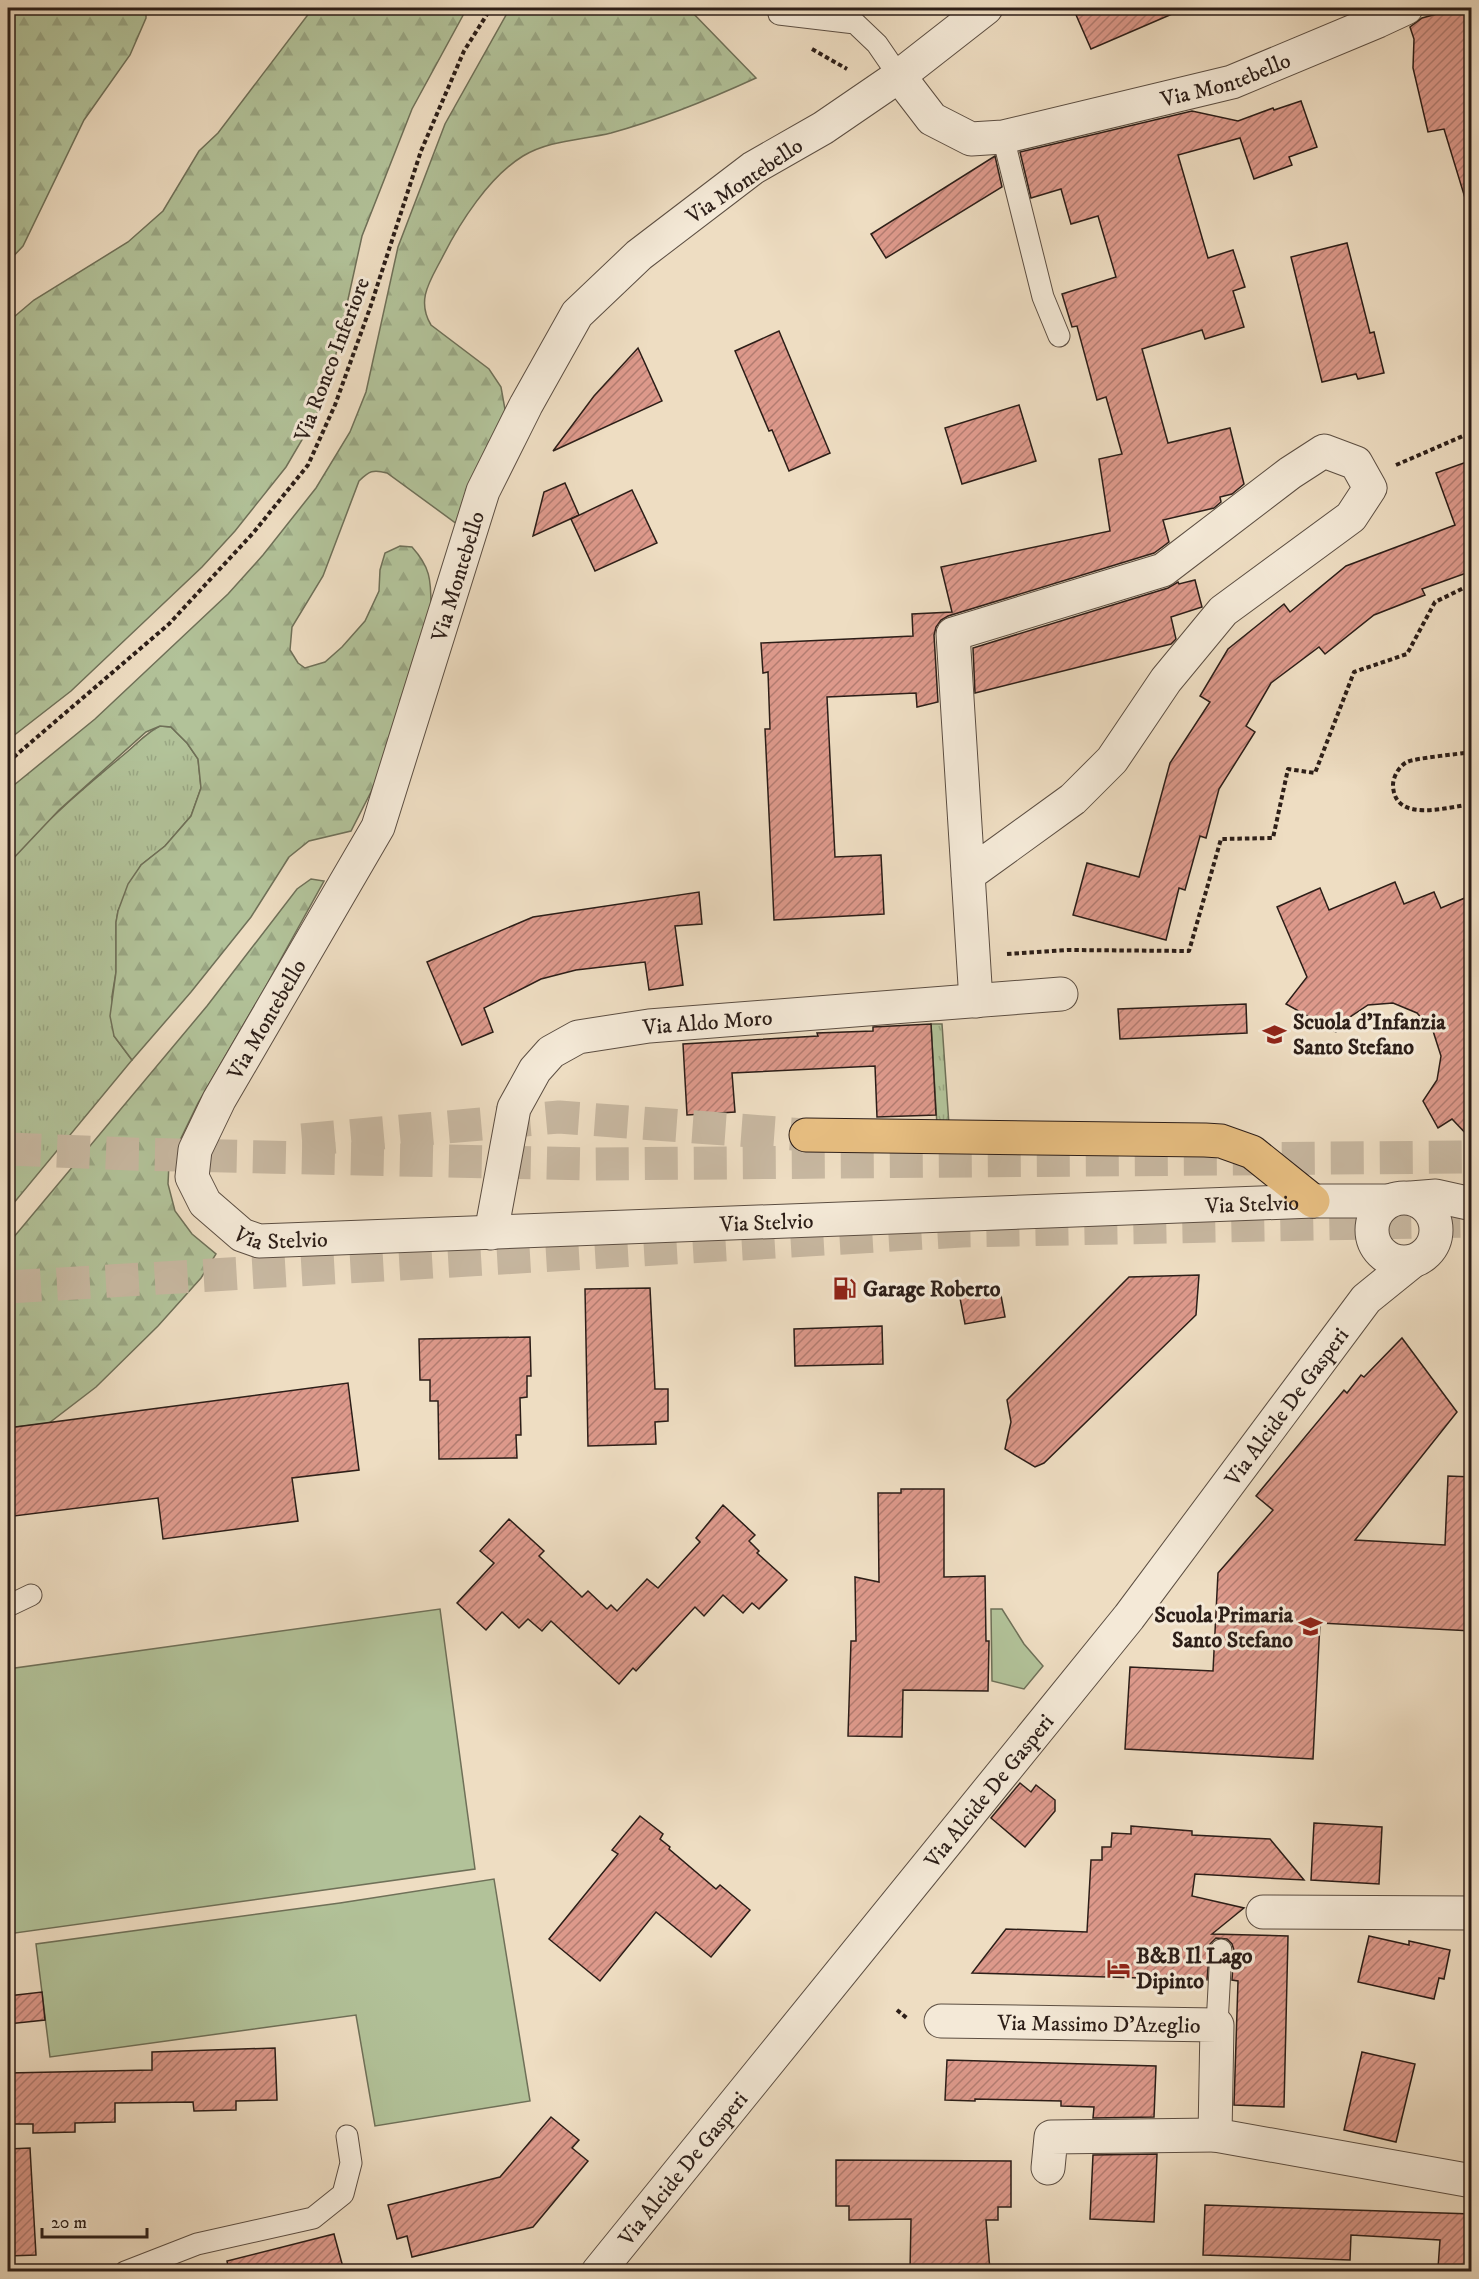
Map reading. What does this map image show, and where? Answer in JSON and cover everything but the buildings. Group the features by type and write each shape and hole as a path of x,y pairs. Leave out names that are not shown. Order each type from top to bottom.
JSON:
{"highway":[{"path":"806,1135 1213,1140 1252,1152 1327,1201"}],"street":[{"name":"Via Montebello","path":"204,1203 192,1177 195,1150 219,1100 378,827 483,491 526,405 577,314 639,255 753,168 823,128 899,76 986,8"},
{"name":"Via Montebello","path":"899,76 932,119 971,139 1002,136 1232,82 1406,8"},
{"path":"968,875 1073,799 1112,760 1166,680 1223,611 1351,517 1370,488 1356,463 1324,451 1290,473 1163,570 953,634 973,957 976,1000"},
{"name":"Via Aldo Moro","path":"491,1233 514,1108 535,1070 551,1052 578,1037 648,1026 1061,994"},
{"name":"Via Stelvio","path":"204,1203 242,1235 259,1241 1327,1201 1387,1218 1436,1197 1472,1204"},
{"path":"1413,1261 1403,1263 1392,1261 1384,1256 1387,1218 1421,1202 1430,1210 1435,1220 1436,1231"},
{"path":"1436,1231 1472,1204"},
{"name":"Via Alcide De Gasperi","path":"1366,1299 1387,1218"},
{"name":"Via Alcide De Gasperi","path":"598,2271 1129,1617 1366,1299 1430,1250 1436,1231"},
{"path":"1263,1912 1472,1913"},
{"name":"Via Massimo D'Azeglio","path":"941,2021 1217,2025 1215,2135"},
{"path":"1048,2168 1051,2138 1215,2135 1472,2181"}],"lane":[{"name":"Via Montebello","path":"778,8 779,14 855,23 877,44 899,76"},
{"path":"1002,136 1043,297 1059,336"},
{"path":"8,1606 31,1596"},
{"path":"1217,2025 1221,1950"},
{"path":"125,2271 197,2244 313,2218 343,2194 351,2163 347,2136"}],"path":[{"name":"Via Ronco Inferiore","path":"8,762 169,624 254,532 308,465 335,405 370,308 421,151 464,51 490,8"},
{"path":"1365,479 1463,436 1472,438"},
{"path":"973,957 1067,950 1189,951 1221,839 1273,838 1288,769 1315,773 1354,672 1407,654 1435,602 1472,584"},
{"path":"1472,752 1407,762 1398,770 1393,783 1395,795 1402,806 1414,811 1472,804"}],"green space":[{"path":"8,8 146,8 146,18 130,55 84,120 23,246 8,262"},
{"path":"313,8 467,8 412,109 362,236 330,381 316,416 286,467 235,531 202,567 71,691 8,740 8,322 34,300 128,242 163,211 199,151 218,133"},
{"path":"510,8 688,8 756,78 648,122 533,151 510,165 487,188 467,215 429,283 425,307 431,325 489,369 501,387 506,415 457,524 387,473 372,472 359,481 323,576 292,627 290,650 298,663 305,668 325,662 365,621 379,591 380,570 385,553 400,546 412,547 423,561 430,581 431,606 375,784 351,831 309,841 289,857 251,917 191,992 132,1060 114,1036 110,1016 116,972 118,911 128,884 141,865 165,846 191,816 201,788 198,759 187,743 171,727 160,726 146,732 59,810 8,864 8,790 95,719 228,594 263,555 316,488 350,432 366,392 398,247 445,124"},
{"path":"160,726 171,727 187,743 198,759 201,788 191,816 165,846 141,865 118,911 116,972 112,996 114,1036 132,1060 8,1210 8,864 65,805"},
{"path":"311,879 324,881 198,1103 169,1163 168,1184 175,1211 192,1234 216,1254 201,1278 158,1326 96,1387 49,1423 8,1428 8,1244 207,1006 297,889"},
{"path":"931,1024 942,1024 949,1125 937,1125"},
{"path":"440,1609 475,1869 8,1934 8,1669"},
{"path":"991,1609 1002,1609 1024,1644 1043,1666 1024,1689 992,1681"},
{"path":"494,1879 530,2101 375,2126 356,2015 50,2057 36,1944 340,1903"}],"tunnel":[{"path":"302,1140 559,1117 806,1135"},
{"path":"8,1149 587,1164 1472,1157"},
{"path":"8,1287 962,1231 1472,1221"}],"place":[{"name":"Scuola d'Infanzia Santo Stefano","path":"1275,1034"},
{"name":"Garage Roberto","path":"845,1288"},
{"name":"Scuola Primaria Santo Stefano","path":"1311,1627"},
{"name":"B&B Il Lago Dipinto","path":"1118,1968"}]}
